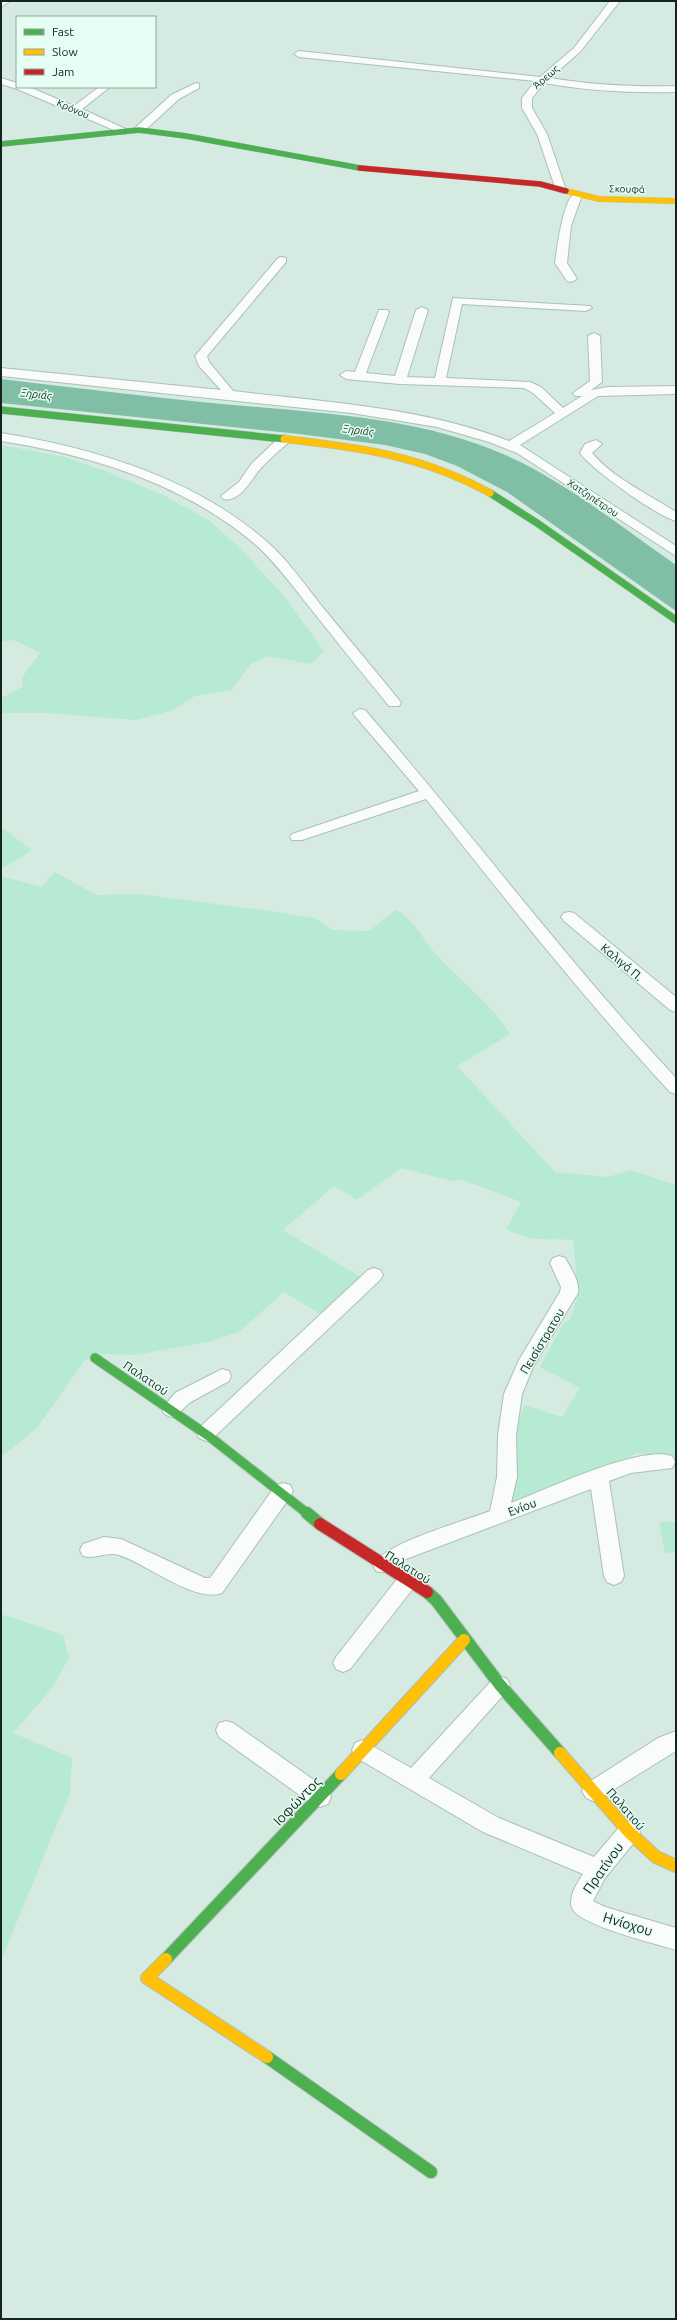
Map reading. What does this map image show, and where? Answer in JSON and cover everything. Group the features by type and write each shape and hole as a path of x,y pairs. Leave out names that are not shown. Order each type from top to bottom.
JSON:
{"street":[{"path":"1,4 5,1"},
{"name":"Άρεως","path":"561,190 542,134 527,108 527,98 529,92 576,50 615,1"},
{"path":"300,54 526,77 541,81 633,90 676,89"},
{"path":"1,81 16,86"},
{"path":"139,130 175,97 196,86"},
{"name":"Κρόνου","path":"23,88 125,131"},
{"path":"75,110 104,88"},
{"name":"Σκουφά","path":"1,144 139,130 186,136 353,166 527,182 577,195 611,200 676,200"},
{"path":"571,279 561,263 566,226 577,195"},
{"path":"229,395 225,385 202,363 201,356 282,260"},
{"path":"440,380 457,300 586,308"},
{"path":"400,380 422,310"},
{"path":"359,376 382,312"},
{"path":"510,446 596,382 594,336"},
{"name":"Χατζηπέτρου","path":"1,372 229,395 415,418 510,446 533,458 676,552"},
{"path":"346,375 400,380 440,380 526,385 537,390 559,410"},
{"path":"559,410 599,392 676,390"},
{"path":"1,410 367,448 401,454 430,463 478,485 518,508 676,620"},
{"path":"1,437 93,456 139,472 172,486 222,516 260,542 285,569 394,703"},
{"path":"227,496 243,485 256,466 285,439"},
{"path":"596,444 589,448 586,453 588,457 605,471 676,517"},
{"path":"360,713 429,793 539,931 621,1029 676,1088"},
{"path":"297,837 429,793"},
{"name":"Καλιγά Π.","path":"569,917 676,1006"},
{"name":"Πεισίστρατου","path":"499,1516 507,1477 507,1435 513,1394 525,1365 569,1293 570,1287 559,1263"},
{"path":"206,1433 374,1275"},
{"name":"Παλατιού","path":"95,1358 206,1433 283,1491 322,1526 408,1580 436,1600 464,1640 500,1685 629,1832 649,1852 676,1866"},
{"path":"171,1409 182,1398 222,1376"},
{"name":"Ενίου","path":"383,1565 399,1553 638,1463 665,1462"},
{"path":"599,1478 614,1576"},
{"path":"90,1550 104,1545 121,1547 203,1586 216,1587 283,1491"},
{"path":"343,1663 408,1580"},
{"name":"Ιοφώντος","path":"431,2172 237,2036 184,2005 147,1978 320,1797 464,1640"},
{"path":"413,1781 500,1685"},
{"path":"226,1730 320,1797"},
{"path":"593,1790 665,1745 676,1741"},
{"path":"362,1750 413,1781 500,1829 599,1870"},
{"name":"Πρατίνου","path":"582,1906 583,1895 599,1870 629,1832"},
{"name":"Ηνίοχου","path":"582,1906 600,1916 676,1938"}],"shaded area":[{"path":"1,445 64,457 108,472 165,496 210,521 242,550 283,595 324,651 311,664 268,656 251,664 231,690 195,696 173,710 136,720 47,713 1,713 1,698 22,687 23,676 40,653 14,640 1,642"},
{"path":"1,827 32,850 1,869"},
{"path":"55,872 96,895 139,894 270,911 315,918 332,930 369,931 396,910 408,919 430,948 484,1002 502,1022 510,1034 457,1066 555,1172 608,1177 631,1170 676,1185 676,1457 637,1453 588,1477 511,1505 515,1477 517,1428 524,1405 562,1417 580,1388 540,1367 563,1324 571,1318 578,1294 573,1240 532,1238 506,1229 521,1202 460,1179 453,1181 401,1168 357,1200 334,1186 283,1230 364,1279 323,1316 284,1292 239,1332 208,1342 135,1355 97,1354 85,1360 37,1428 1,1457 1,876 41,887"},
{"path":"659,1522 676,1522 676,1552 665,1553"},
{"path":"1,1614 63,1635 69,1658 52,1688 13,1733 72,1758 70,1793 1,1960"}],"water":[{"name":"Ξηριάς","path":"1,379 175,399 364,418 396,423 460,438 491,449 540,472 586,501 676,565 676,611 507,492 457,466 425,454 385,445 299,434 1,403"}],"traffic: fast":[{"path":"1,144 139,130 186,136 360,168"},
{"path":"1,410 284,439"},
{"path":"490,493 537,523 676,620"},
{"path":"95,1358 239,1458 320,1524"},
{"path":"427,1592 436,1600 500,1685 560,1753"},
{"path":"166,1959 341,1774"},
{"path":"267,2057 431,2172"}],"traffic: slow":[{"path":"566,191 599,199 676,201"},
{"path":"284,439 364,449 415,460 440,469 490,493"},
{"path":"341,1774 464,1640"},
{"path":"560,1753 629,1832 656,1857 676,1866"},
{"path":"166,1959 147,1978 267,2057"}],"traffic: jam":[{"path":"360,168 540,184 566,191"},
{"path":"320,1524 427,1592"}]}
